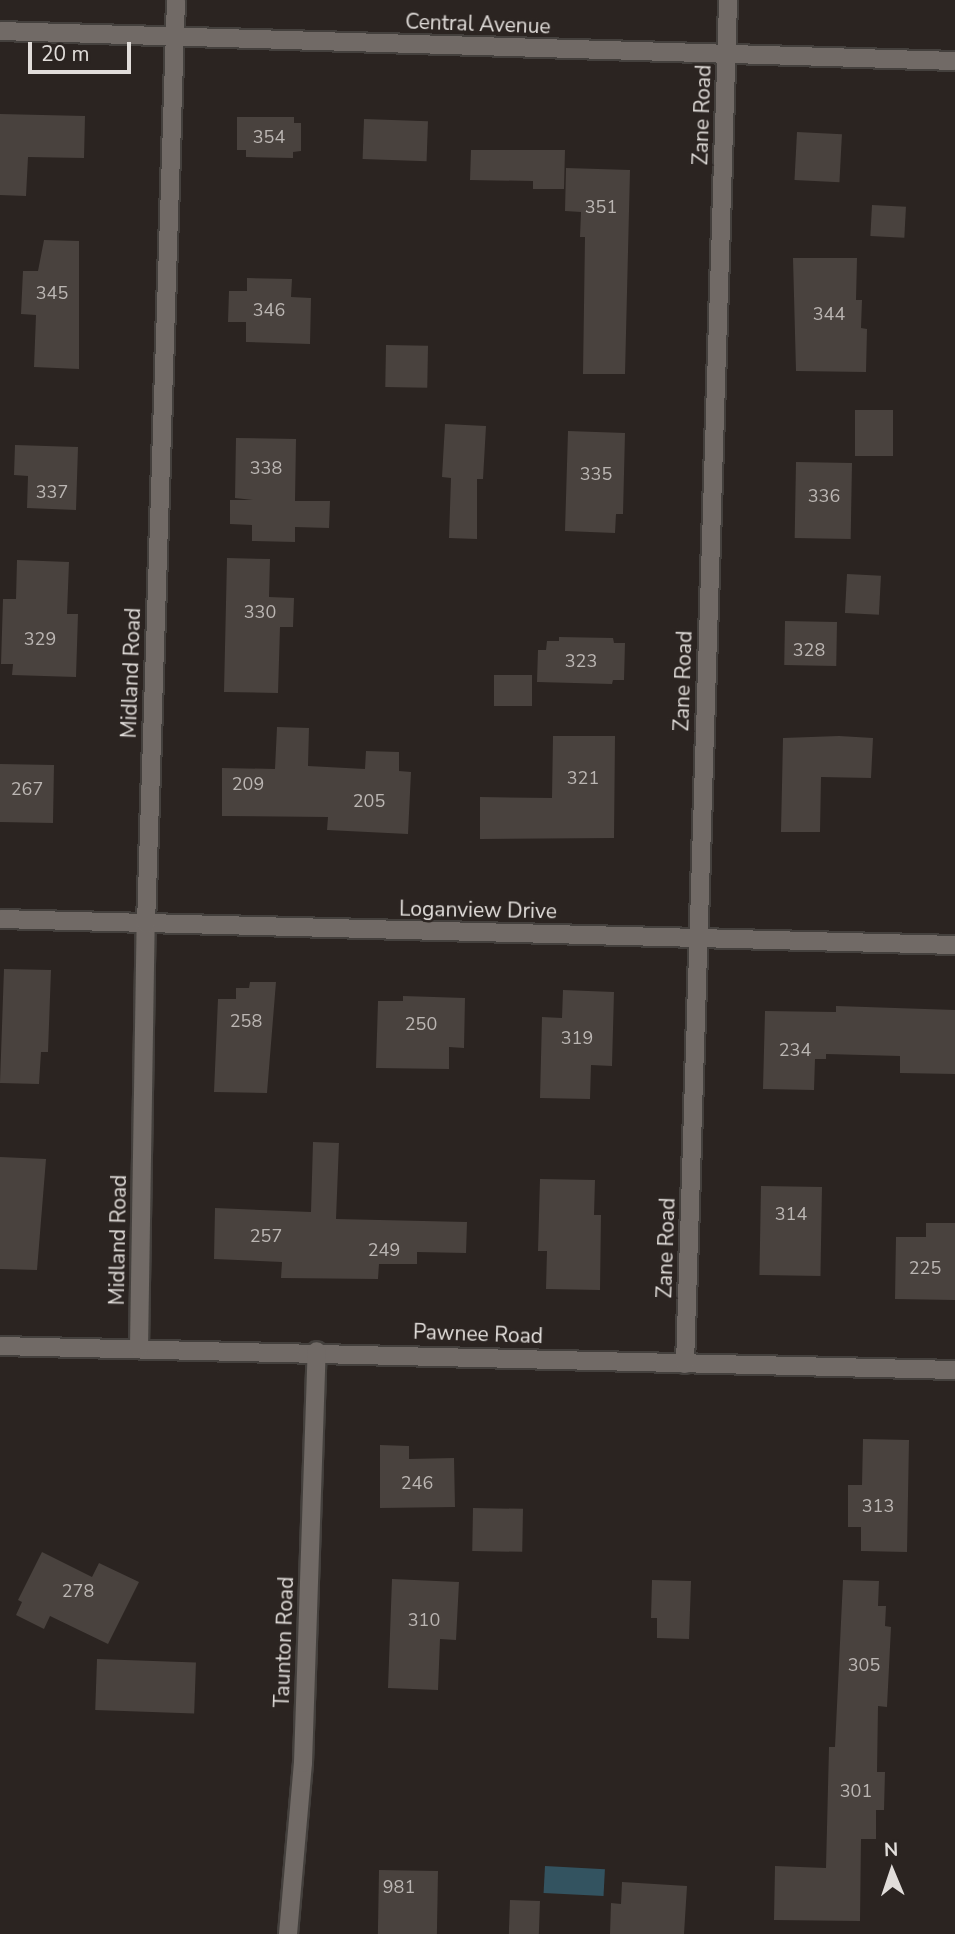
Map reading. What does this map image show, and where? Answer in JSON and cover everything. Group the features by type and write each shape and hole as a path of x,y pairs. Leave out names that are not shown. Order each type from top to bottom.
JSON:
{"street":[{"name":"Midland Road","path":"139,1348 146,924 176,0"},
{"name":"Zane Road","path":"685,1364 728,0"},
{"name":"Central Avenue","path":"0,31 726,56 955,61"},
{"name":"Loganview Drive","path":"0,919 955,945"},
{"name":"Pawnee Road","path":"0,1346 317,1351 955,1370"},
{"name":"Taunton Road","path":"288,1934 303,1763 317,1351"}],"water":[{"path":"545,1866 605,1869 604,1896 544,1893"}],"building":[{"path":"0,114 85,116 84,158 28,157 26,196 0,195"},
{"path":"237,117 294,117 294,123 301,123 301,151 293,152 293,158 246,157 246,150 237,150"},
{"path":"364,119 428,121 427,161 363,159"},
{"path":"797,132 842,134 839,182 794,180"},
{"path":"471,150 565,150 564,189 533,189 533,181 470,180"},
{"path":"566,168 630,170 625,374 583,374 585,237 580,237 581,212 565,211"},
{"path":"872,205 906,207 904,238 870,236"},
{"path":"44,240 79,241 79,369 34,367 36,315 21,314 23,271 38,271"},
{"path":"793,258 857,258 856,300 862,300 861,328 867,329 866,372 796,371"},
{"path":"247,278 292,279 291,297 311,298 310,344 246,342 246,322 228,322 229,291 247,291"},
{"path":"386,345 428,346 427,388 385,387"},
{"path":"855,410 893,410 893,456 855,456"},
{"path":"445,424 486,426 483,479 477,479 477,539 449,538 451,478 442,477"},
{"path":"568,431 625,433 623,514 616,514 615,533 565,531"},
{"path":"236,438 296,439 295,501 330,501 329,528 295,527 295,542 252,541 252,525 230,524 230,500 253,500 235,498"},
{"path":"15,445 78,447 76,510 27,508 28,476 14,475"},
{"path":"796,462 852,463 851,539 795,538"},
{"path":"227,558 270,559 269,597 294,598 293,627 280,627 278,693 224,692"},
{"path":"17,560 69,562 67,614 78,614 76,677 12,675 13,664 1,664 3,599 16,599"},
{"path":"847,574 881,576 879,615 845,613"},
{"path":"785,621 837,622 836,666 784,665"},
{"path":"559,637 613,638 614,643 625,643 624,680 613,680 612,684 537,682 538,650 546,650 547,641 559,641"},
{"path":"494,675 532,675 532,706 494,706"},
{"path":"277,727 309,728 308,766 365,769 366,751 399,752 399,771 411,772 408,834 327,830 328,817 222,816 222,768 275,769"},
{"path":"553,736 615,736 614,838 480,839 480,797 552,798"},
{"path":"783,738 873,738 871,778 821,777 820,832 781,832"},
{"path":"0,764 54,765 53,823 0,822"},
{"path":"4,969 51,970 48,1052 41,1052 39,1084 0,1083"},
{"path":"250,982 276,982 267,1093 214,1092 218,999 236,999 236,988 249,988"},
{"path":"563,990 614,992 612,1066 591,1065 590,1099 540,1098 542,1017 562,1018"},
{"path":"403,996 465,998 464,1048 449,1047 449,1069 376,1068 378,1001 403,1001"},
{"path":"836,1006 955,1010 955,1074 900,1073 900,1056 826,1054 826,1059 815,1059 814,1090 763,1089 765,1011 836,1012"},
{"path":"313,1142 339,1143 336,1219 467,1222 466,1253 417,1252 417,1264 379,1264 378,1279 281,1278 282,1262 214,1259 215,1208 311,1212"},
{"path":"0,1157 46,1159 37,1270 0,1269"},
{"path":"540,1179 595,1180 594,1215 601,1215 600,1290 546,1289 547,1251 538,1251"},
{"path":"761,1186 822,1187 820,1276 759,1275"},
{"path":"926,1223 955,1223 955,1300 895,1299 896,1237 926,1237"},
{"path":"863,1439 909,1440 907,1552 861,1551 861,1527 848,1527 848,1485 862,1485"},
{"path":"380,1445 409,1446 409,1459 454,1458 455,1507 380,1508"},
{"path":"473,1508 523,1509 522,1552 472,1551"},
{"path":"42,1552 92,1577 99,1563 139,1582 108,1644 50,1616 44,1629 16,1615 22,1602 18,1600"},
{"path":"392,1579 459,1582 456,1640 440,1639 438,1690 388,1688"},
{"path":"652,1580 691,1581 689,1639 657,1638 657,1618 651,1618"},
{"path":"843,1580 879,1581 878,1606 886,1606 885,1626 891,1627 887,1707 878,1706 877,1772 885,1772 884,1810 876,1810 876,1839 861,1839 860,1921 774,1920 775,1866 826,1868 829,1747 835,1747"},
{"path":"97,1659 196,1662 194,1713 95,1710"},
{"path":"379,1870 438,1871 437,1934 378,1934"},
{"path":"622,1882 687,1886 684,1934 610,1934 611,1903 621,1904"},
{"path":"510,1900 540,1901 539,1934 509,1934"}]}
